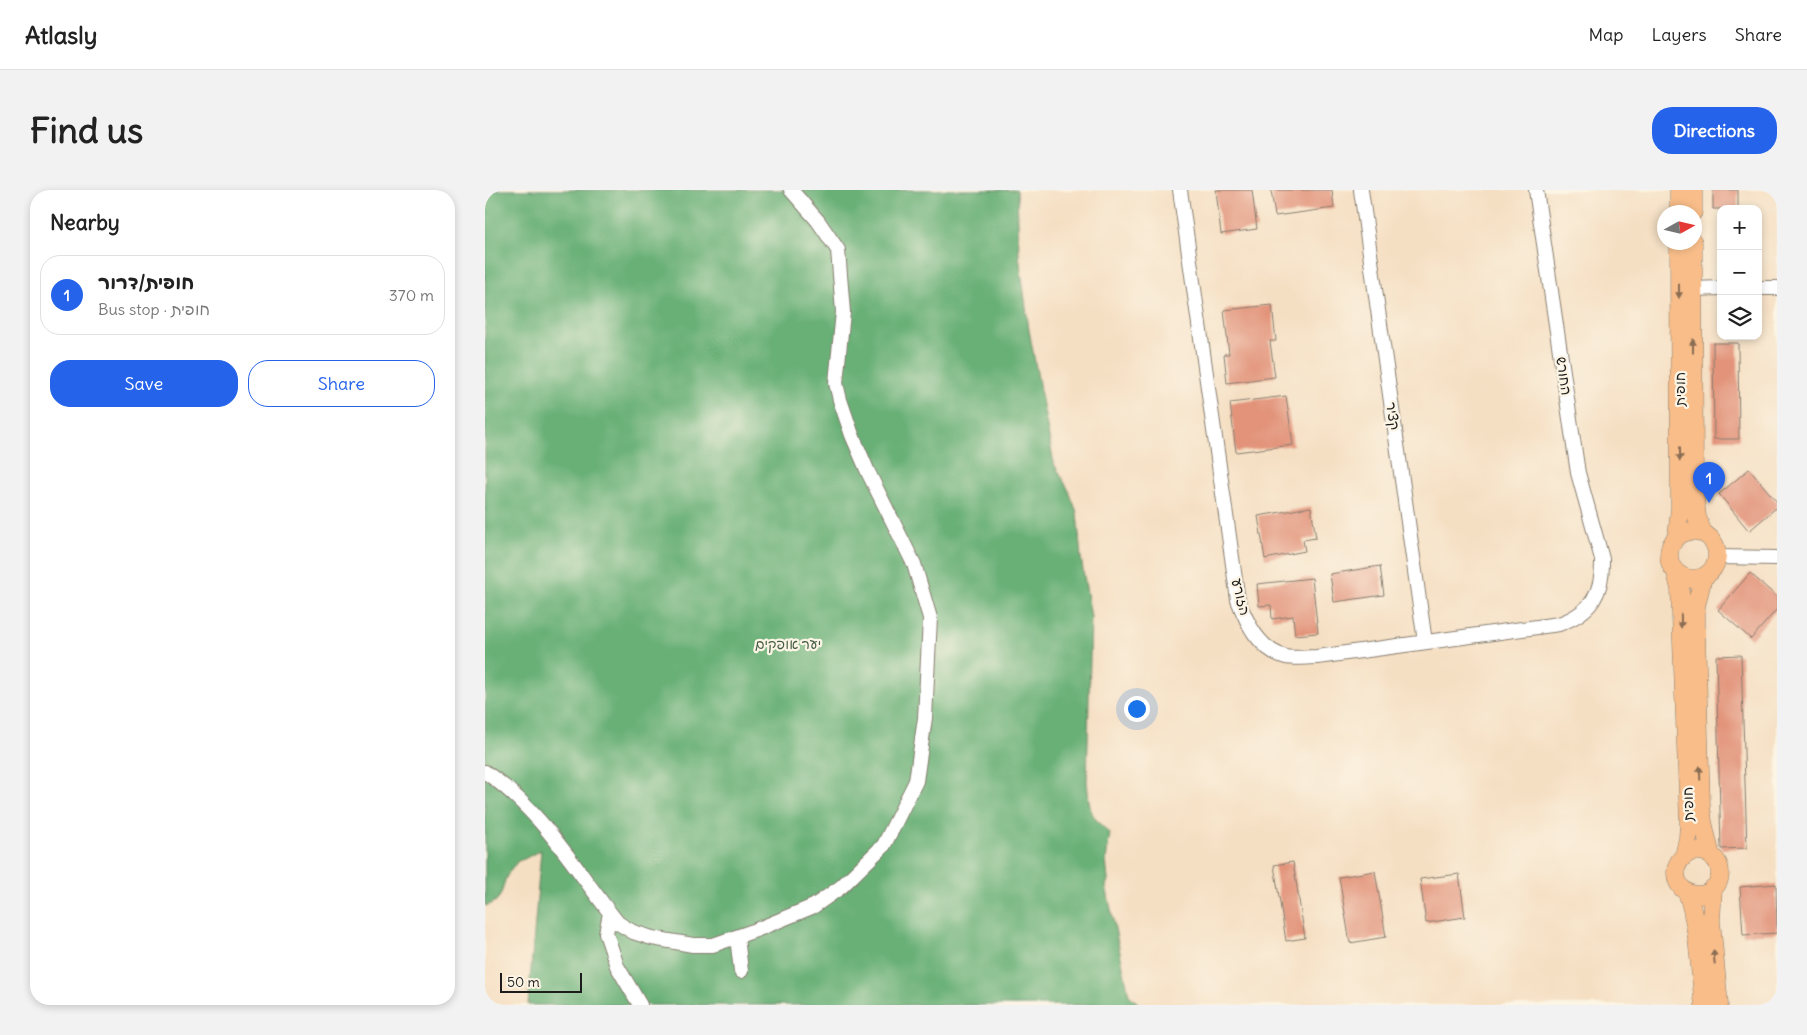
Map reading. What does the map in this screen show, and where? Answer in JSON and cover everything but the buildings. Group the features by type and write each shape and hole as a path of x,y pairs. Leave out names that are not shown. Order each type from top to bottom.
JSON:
{"main road":[{"path":"1679,190 1679,205"},
{"path":"1693,190 1693,205"},
{"name":"חופית","path":"1677,536 1680,508 1679,250"},
{"name":"חופית","path":"1693,250 1694,490 1697,517 1703,533"},
{"path":"1690,531 1703,533 1712,541 1717,552 1715,565 1703,577 1689,579 1677,573 1671,566 1669,550 1677,536 1690,531"},
{"name":"חופית","path":"1677,573 1680,589 1689,823 1684,856"},
{"name":"חופית","path":"1703,577 1696,606 1701,806 1711,856"},
{"path":"1704,1005 1693,909 1687,892 1678,882 1676,875 1676,868 1684,856 1697,851 1711,856 1719,868 1719,875 1713,888 1711,921 1719,1005"},
{"path":"1687,892 1701,894 1713,888"}],"street":[{"path":"485,772 509,790 533,812 618,923 633,932 652,938 693,945 713,945 737,937 813,906 841,887 884,845 916,781 925,718 930,618 914,564 868,472 852,435 840,400 836,382 843,312 838,250 818,221 791,190"},
{"name":"הזורע","path":"1180,190 1239,600 1252,631 1263,644 1275,653 1288,657 1317,657 1559,624 1570,620 1583,611 1595,599 1602,572 1602,559"},
{"name":"קציר","path":"1361,190 1425,642"},
{"name":"החורש","path":"1537,190 1578,473 1602,559"},
{"path":"1693,288 1717,288"},
{"path":"1762,288 1777,288"},
{"path":"1717,557 1777,558"},
{"path":"611,913 607,933 617,966 640,1005"},
{"path":"737,937 741,971"}],"green space":[{"name":"יער אופקים","path":"485,190 1017,190 1019,255 1029,330 1054,464 1068,489 1077,512 1081,558 1091,617 1087,782 1089,799 1094,816 1110,833 1106,860 1108,880 1106,886 1129,995 1140,1005 528,1005 541,850 518,861 509,872 499,897 496,901 485,906"}],"place":[{"name":"חופית/דרור","path":"1709,503"}]}
